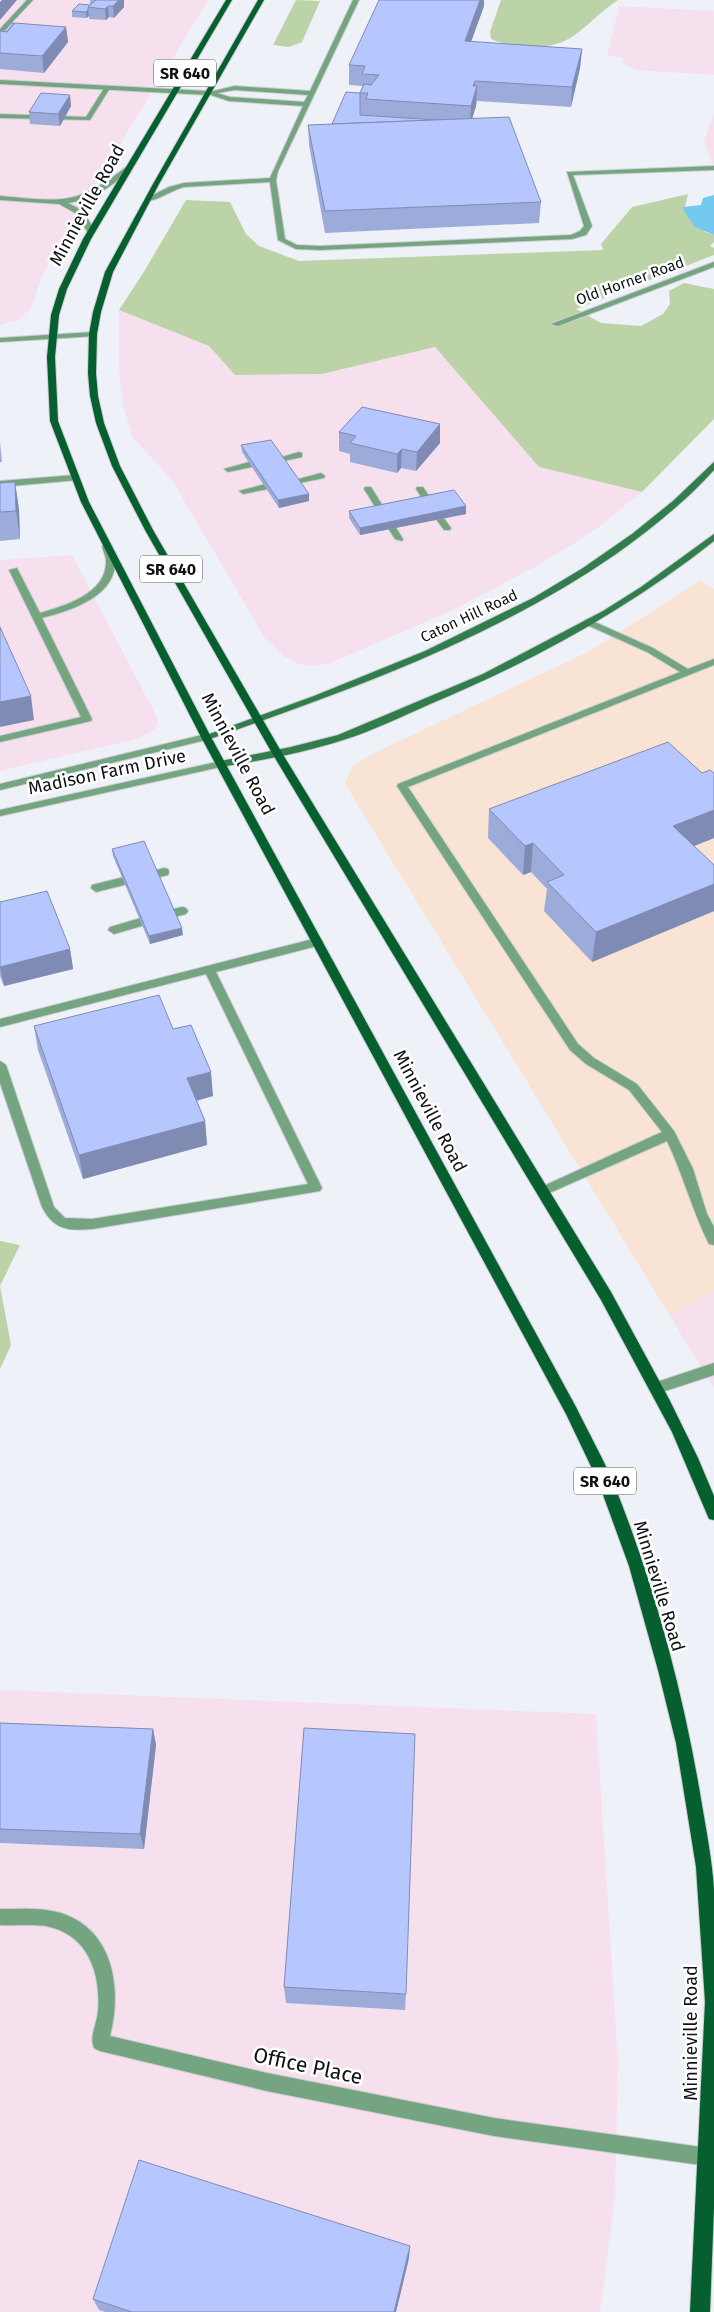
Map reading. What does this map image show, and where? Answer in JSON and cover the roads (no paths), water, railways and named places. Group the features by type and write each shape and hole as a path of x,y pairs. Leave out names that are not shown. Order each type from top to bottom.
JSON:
{"main road":[{"name":"Minnieville Road","path":"229,0 128,168 62,289 55,315 51,404 60,442 74,478 108,546 206,737 571,1411 605,1481 636,1566 666,1670 684,1743 704,1867 714,2002 711,2158 700,2312"},
{"name":"Minnieville Road","path":"261,0 147,200 109,272 96,312 93,334 92,373 94,396 100,423 116,466 149,530 258,719 606,1296 656,1388 704,1487 714,1514"},
{"name":"Caton Hill Road","path":"206,737 389,669 464,637 557,588 610,555 664,514 714,466"},
{"path":"222,764 334,740 433,700 510,664 588,622 655,581 714,537"}],"street":[{"path":"0,32 30,0"},
{"path":"356,0 275,171 273,180 282,240 296,247 320,248 572,237 583,233 588,226 569,174 714,168"},
{"path":"0,82 208,93 229,99 307,104"},
{"path":"0,116 88,119 107,88"},
{"path":"208,93 235,88 312,93"},
{"path":"0,198 61,202 96,192 128,168"},
{"path":"147,200 171,188 184,185 273,180"},
{"path":"61,202 80,213 92,231"},
{"name":"Old Horner Road","path":"555,324 714,264"},
{"path":"0,340 93,334"},
{"path":"279,459 299,455"},
{"path":"228,469 250,465"},
{"path":"295,482 321,476"},
{"path":"0,484 74,478"},
{"path":"243,491 265,487"},
{"path":"368,489 382,512"},
{"path":"420,489 429,502"},
{"path":"440,519 447,528"},
{"path":"392,528 399,539"},
{"path":"36,616 74,606 102,584 110,569 112,557 108,546"},
{"path":"0,739 87,719 14,570"},
{"path":"588,622 650,650 687,672"},
{"path":"714,662 402,786 574,1047 590,1061 633,1087 670,1134 688,1169 701,1214 714,1240"},
{"name":"Madison Farm Drive","path":"0,787 206,737"},
{"name":"Madison Farm Drive","path":"0,813 222,764"},
{"path":"96,888 124,882"},
{"path":"114,930 141,922"},
{"path":"0,1023 317,942"},
{"path":"0,1065 48,1207 57,1221 63,1224 76,1226 92,1224 316,1188 209,970"},
{"path":"543,1191 670,1134"},
{"path":"656,1388 714,1369"},
{"name":"Office Place","path":"0,1917 46,1918 70,1925 92,1943 105,1965 108,2008 100,2042 267,2082 494,2127 711,2158"}],"water":[{"path":"714,195 714,235 695,227 684,211 684,207 701,205 703,198"}]}
